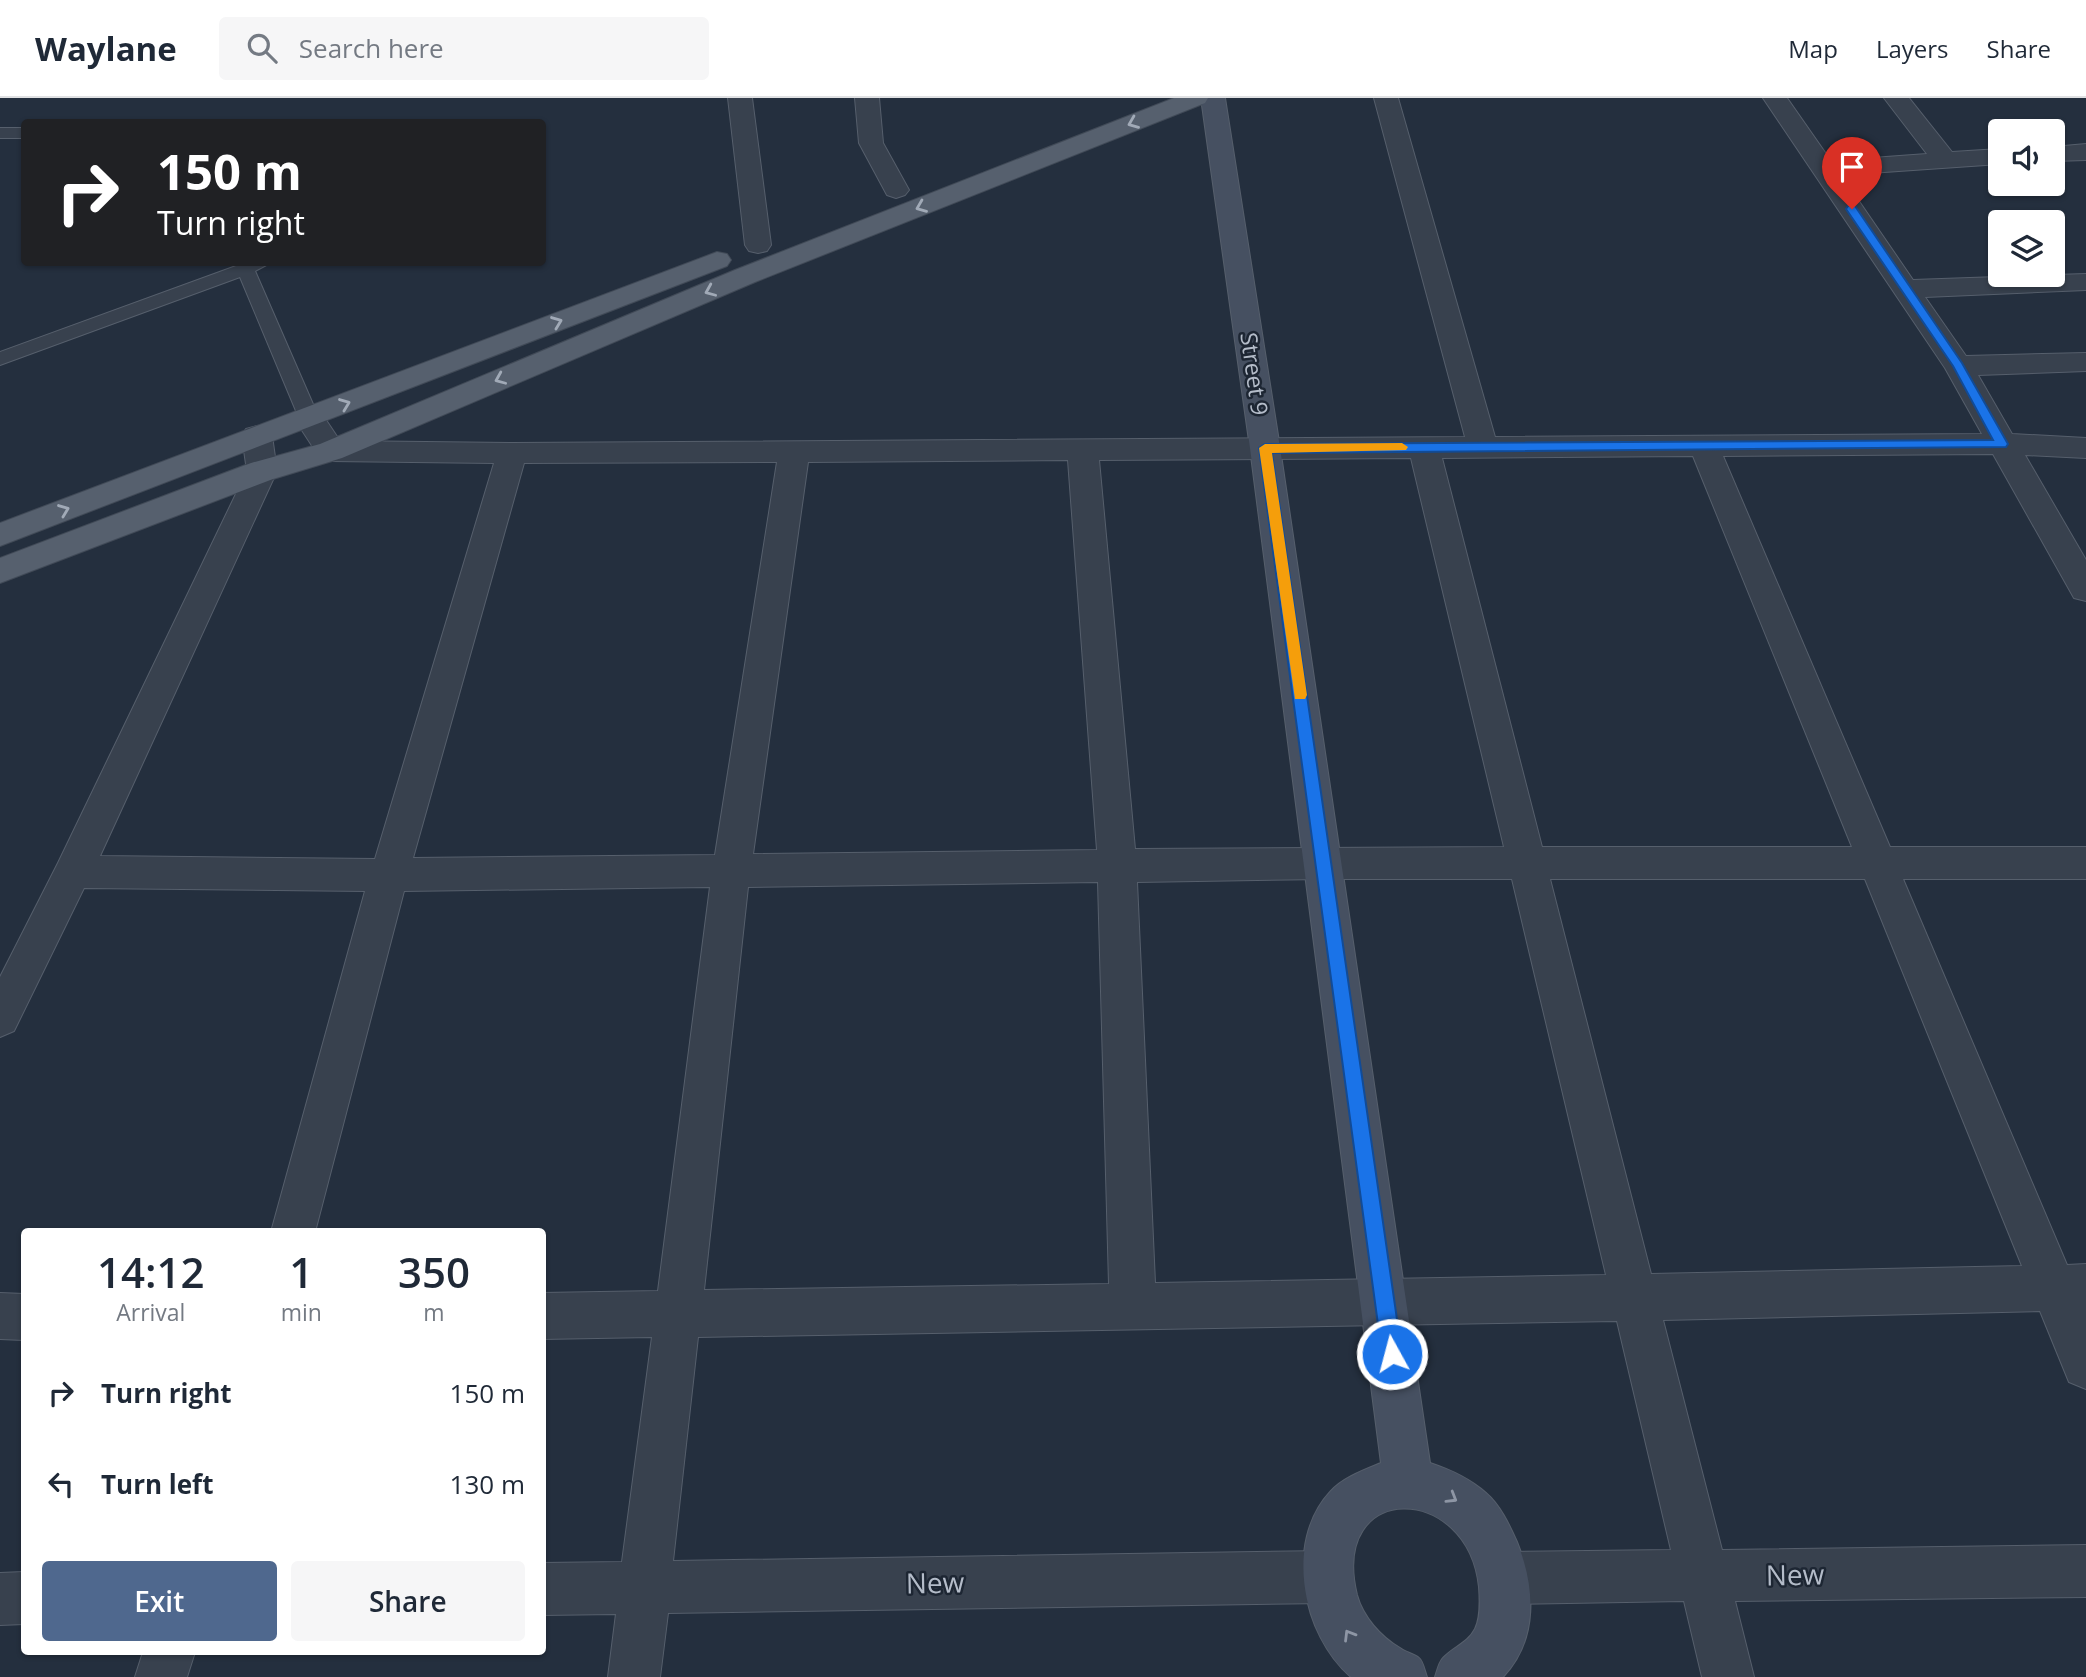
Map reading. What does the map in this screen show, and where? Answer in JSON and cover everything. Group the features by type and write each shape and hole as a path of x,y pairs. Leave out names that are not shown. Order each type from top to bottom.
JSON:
{"main road":[{"path":"0,535 1138,98"},
{"path":"0,571 262,471 331,451 745,276 1196,98"}],"street":[{"path":"740,98 758,244"},
{"path":"867,98 871,143 896,190"},
{"name":"Street 9","path":"1213,98 1324,863 1408,1483"},
{"path":"1386,98 1483,447"},
{"path":"1775,98 1958,366 2086,589"},
{"path":"1896,98 1944,159"},
{"path":"2065,153 2086,152"},
{"path":"1825,169 1988,157"},
{"path":"1906,289 2086,282"},
{"path":"1958,366 2086,362"},
{"path":"310,418 331,451 512,453 2002,444 2086,448"},
{"path":"0,1018 73,872 262,471 257,436"},
{"path":"1704,446 1877,863 2070,1288 2086,1365"},
{"path":"1424,447 1728,1677"},
{"path":"1083,450 1117,866 1133,1306"},
{"path":"634,1677 731,872 794,451"},
{"path":"294,1228 389,875 512,453"},
{"path":"73,872 389,875 1324,863 2086,863"},
{"path":"546,1316 1385,1303 2070,1288"},
{"path":"0,1316 21,1317"},
{"path":"1401,1677 1387,1672 1357,1648 1336,1614 1328,1577 1330,1540 1345,1511 1369,1491 1398,1482 1429,1485 1460,1502 1486,1528 1502,1563 1507,1600 1500,1636 1481,1664 1461,1677"},
{"name":"New","path":"1504,1578 2086,1571"},
{"name":"New","path":"546,1589 1328,1577"},
{"path":"0,1599 21,1598"},
{"path":"161,1677 168,1655"}],"lane":[{"path":"0,133 21,133"},
{"path":"0,359 256,266"},
{"path":"246,271 310,418"}],"slow traffic":[{"path":"1300,695 1265,448 1402,447"}],"route":[{"path":"1392,1354 1265,448 2002,444 1958,366 1852,209"}]}
